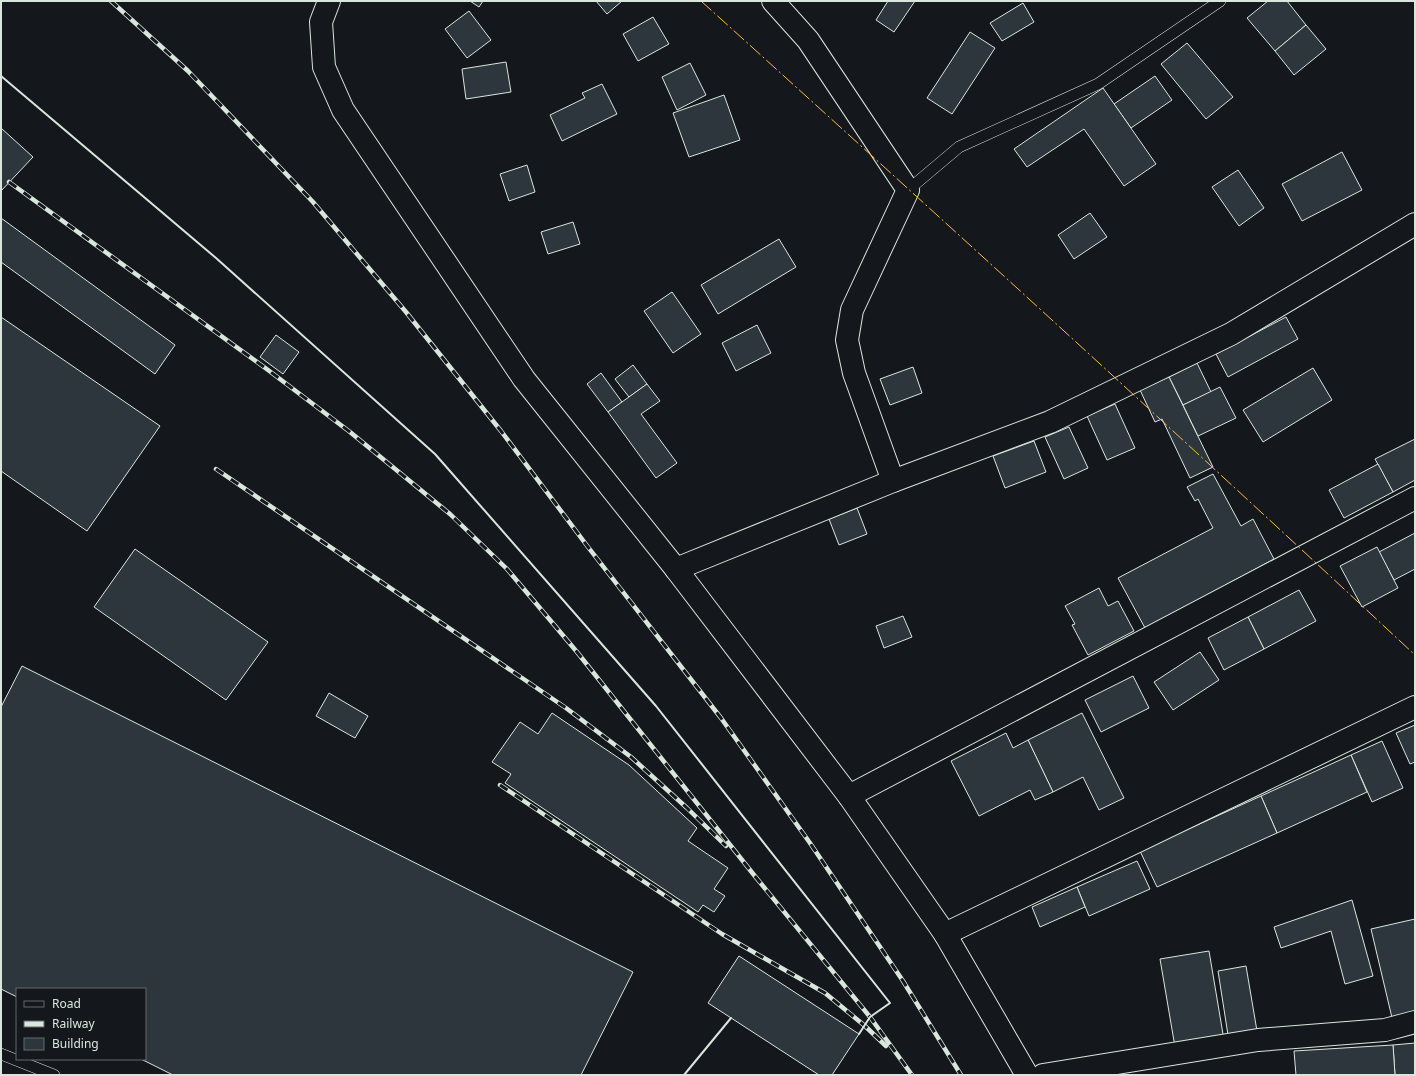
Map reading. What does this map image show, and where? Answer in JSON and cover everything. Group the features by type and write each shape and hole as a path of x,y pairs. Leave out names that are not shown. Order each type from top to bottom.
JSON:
{"street":[{"path":"329,1 321,22 324,67 343,110 524,379 676,568 849,796 944,934 1027,1075"},
{"path":"773,1 808,40 908,190 852,310 847,340 854,373 893,481"},
{"path":"676,568 893,481 1050,422 1231,334 1415,224"},
{"path":"849,796 1415,498"},
{"path":"944,934 1415,707"},
{"path":"1044,1075 1258,1040 1385,1030 1415,1022"}],"lane":[{"path":"908,190 959,147 1098,84 1220,1"},
{"path":"1,1054 16,1060"},
{"path":"16,1060 54,1075"}],"building":[{"path":"470,1 483,1 479,7"},
{"path":"596,1 622,1 607,14"},
{"path":"888,1 915,1 894,32 876,20"},
{"path":"1268,1 1287,1 1306,25 1275,51 1247,18"},
{"path":"1023,3 1034,22 1002,41 990,23"},
{"path":"469,11 491,40 467,58 445,29"},
{"path":"653,17 669,44 638,61 623,34"},
{"path":"1306,25 1326,49 1294,75 1275,51"},
{"path":"970,32 995,48 952,114 927,98"},
{"path":"1187,43 1233,97 1206,119 1161,64"},
{"path":"506,62 511,92 466,99 462,69"},
{"path":"690,63 706,95 677,110 662,77"},
{"path":"1155,76 1172,100 1131,128 1114,104"},
{"path":"602,84 617,114 562,141 550,115 585,98 582,93"},
{"path":"1103,88 1156,164 1124,186 1084,129 1027,167 1014,149"},
{"path":"724,95 740,140 689,157 673,113"},
{"path":"1,128 33,157 1,191"},
{"path":"1342,152 1362,190 1302,221 1282,184"},
{"path":"527,165 535,192 509,201 500,174"},
{"path":"1238,170 1264,208 1239,226 1212,187"},
{"path":"1090,213 1107,237 1074,259 1058,235"},
{"path":"1,218 175,345 155,374 1,262"},
{"path":"573,222 580,244 548,254 541,232"},
{"path":"779,239 796,267 718,314 701,285"},
{"path":"672,292 701,334 673,353 644,311"},
{"path":"1,317 160,426 87,531 1,471"},
{"path":"1286,317 1298,339 1228,377 1216,354"},
{"path":"757,325 771,353 736,371 722,343"},
{"path":"276,335 299,352 283,374 260,357"},
{"path":"1197,363 1211,392 1183,405 1169,377"},
{"path":"633,365 647,384 629,397 615,379"},
{"path":"913,367 922,393 890,405 880,379"},
{"path":"1313,368 1332,400 1263,442 1243,410"},
{"path":"601,373 622,402 608,412 587,384"},
{"path":"1169,377 1213,467 1190,478 1162,419 1155,422 1140,390"},
{"path":"647,384 660,401 641,414 677,463 656,478 608,412"},
{"path":"1220,387 1236,418 1198,436 1183,405"},
{"path":"1115,404 1135,448 1107,460 1087,416"},
{"path":"1069,427 1088,468 1064,479 1045,437"},
{"path":"1415,439 1415,480 1393,492 1375,459"},
{"path":"1034,441 1046,472 1005,488 993,456"},
{"path":"1378,464 1393,492 1344,518 1329,490"},
{"path":"1213,474 1241,526 1253,519 1274,559 1145,628 1118,578 1213,528 1198,499 1195,501 1187,487"},
{"path":"857,508 867,534 839,545 829,519"},
{"path":"1415,533 1415,569 1394,580 1379,552"},
{"path":"1377,547 1398,588 1362,607 1340,566"},
{"path":"135,549 268,642 226,700 94,607"},
{"path":"1099,588 1108,606 1118,601 1134,631 1088,655 1072,625 1075,624 1065,606"},
{"path":"1299,590 1316,621 1264,649 1248,617"},
{"path":"903,616 912,637 884,648 876,626"},
{"path":"1248,617 1264,649 1224,670 1208,638"},
{"path":"1200,652 1219,680 1173,710 1154,682"},
{"path":"22,666 633,972 581,1075 173,1075 143,1060 146,1060 146,988 16,988 16,996 1,989 1,707"},
{"path":"1133,676 1149,708 1101,732 1085,700"},
{"path":"329,693 368,716 355,738 316,716"},
{"path":"552,713 629,765 697,828 688,841 728,868 714,889 725,896 714,912 703,905 698,912 505,783 511,774 492,762 520,722 538,734"},
{"path":"1082,713 1124,798 1099,810 1083,777 1053,792 1028,740"},
{"path":"1415,725 1415,762 1410,764 1396,733"},
{"path":"1006,733 1013,748 1028,740 1053,792 1035,800 1030,790 979,816 951,761"},
{"path":"1382,741 1403,788 1372,802 1351,755"},
{"path":"1351,755 1367,792 1277,833 1261,796"},
{"path":"1261,796 1277,833 1157,887 1140,851"},
{"path":"1137,861 1150,889 1089,916 1077,887"},
{"path":"1077,887 1085,907 1040,927 1032,907"},
{"path":"1352,900 1373,976 1345,984 1331,931 1281,948 1274,927"},
{"path":"1415,919 1415,1017 1393,1022 1371,929"},
{"path":"1209,951 1224,1040 1175,1047 1160,959"},
{"path":"739,956 859,1034 832,1075 819,1075 708,1003"},
{"path":"1246,966 1257,1031 1228,1035 1218,971"},
{"path":"1415,1043 1415,1075 1395,1075 1393,1045"},
{"path":"1393,1045 1395,1075 1296,1075 1294,1051"}],"railway":[{"path":"111,1 188,71 313,202 406,312 501,431 588,547 721,718 810,843 903,981 961,1075"},
{"path":"9,182 268,370 350,432 450,514 507,569 577,652 754,875 870,1017 912,1075"},
{"path":"216,469 566,708 631,757 726,846"},
{"path":"500,785 722,934 825,993 865,1026 886,1046"}],"wall":[{"path":"1,76 216,258 435,454 656,706 890,1003 870,1017 859,1034"},
{"path":"684,1075 731,1018"}],"power":[{"path":"701,1 1060,327 1415,655"}]}
